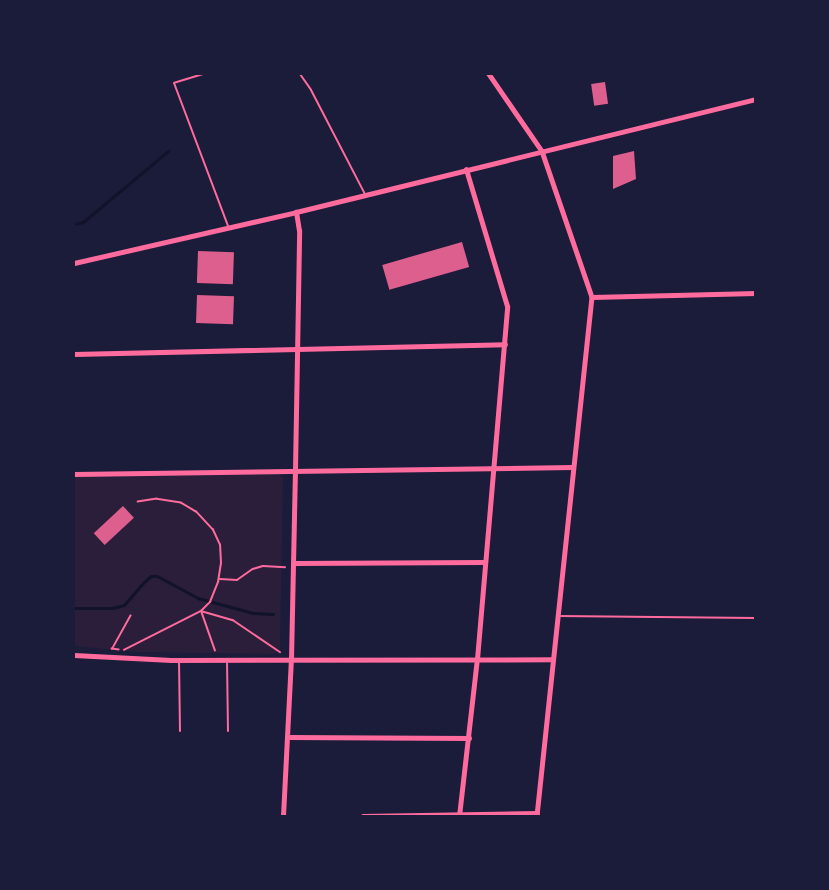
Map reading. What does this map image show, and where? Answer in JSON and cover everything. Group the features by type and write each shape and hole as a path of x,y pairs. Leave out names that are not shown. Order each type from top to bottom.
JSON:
{"street":[{"path":"363,816 537,815 592,297 542,151 489,74"},
{"path":"74,263 296,212 756,99"},
{"path":"459,816 477,659 507,306 466,169"},
{"path":"283,816 291,660 296,470 299,231 296,212"},
{"path":"592,297 756,293"},
{"path":"74,354 505,344"},
{"path":"74,474 573,467"},
{"path":"293,566 484,562"},
{"path":"74,655 178,660 553,659"},
{"path":"287,736 469,738"}],"lane":[{"path":"203,74 174,83 228,226"},
{"path":"300,74 311,90 365,194"},
{"path":"558,616 756,618"},
{"path":"178,660 180,730"},
{"path":"227,660 228,730"}],"path":[{"path":"130,616 112,649 126,650 201,611 210,602 219,579 220,544 213,530 196,512 181,503 157,499 138,502"},
{"path":"219,579 237,580 253,569 263,566 293,566"},
{"path":"201,611 215,651"},
{"path":"201,611 233,620 280,652"}],"shaded area":[{"path":"277,472 283,478 280,650 274,654 138,652 74,646 74,474"}],"building":[{"path":"605,82 608,104 594,106 591,84"},
{"path":"634,151 636,179 613,189 613,156"},
{"path":"462,242 469,267 389,290 382,265"},
{"path":"198,251 234,252 233,284 197,283"},
{"path":"197,295 234,296 233,324 196,323"},
{"path":"123,506 134,518 105,545 94,533"}],"waterway":[{"path":"74,224 83,222 168,151"},
{"path":"75,608 112,608 124,605 144,582 151,576 157,576 198,598 253,613 273,614"}]}
